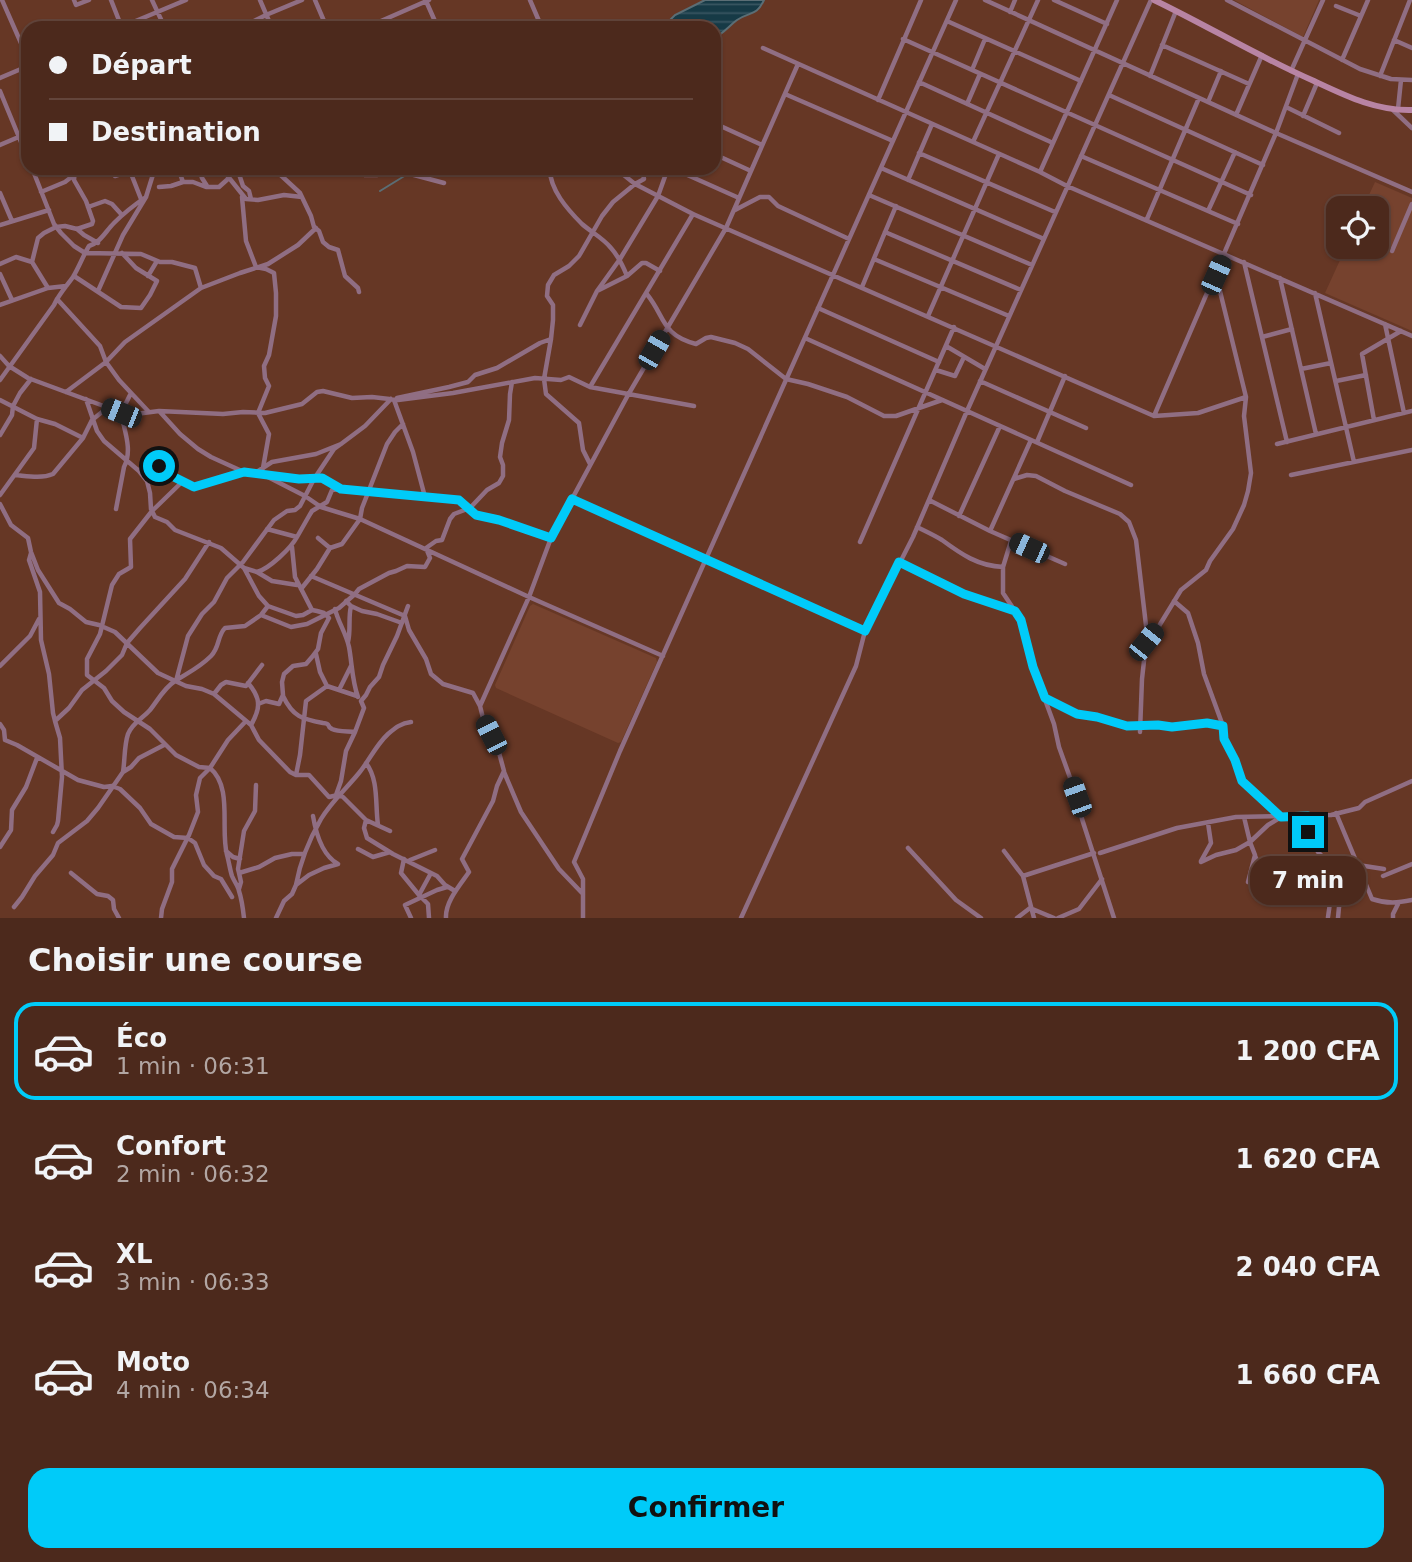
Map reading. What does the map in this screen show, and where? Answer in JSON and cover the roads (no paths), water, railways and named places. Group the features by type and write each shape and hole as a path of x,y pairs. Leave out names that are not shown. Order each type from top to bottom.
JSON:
{"street":[{"path":"2,0 21,43"},
{"path":"74,0 76,5 89,0"},
{"path":"111,0 118,21"},
{"path":"152,0 162,21"},
{"path":"137,21 186,0"},
{"path":"260,0 269,21"},
{"path":"254,21 302,0"},
{"path":"315,0 324,21"},
{"path":"530,0 539,21"},
{"path":"878,100 921,0"},
{"path":"583,918 583,879 574,862 620,751 956,0"},
{"path":"985,0 1412,192"},
{"path":"1010,12 1015,0"},
{"path":"973,142 1038,0"},
{"path":"1054,0 1107,24"},
{"path":"1040,172 1117,0"},
{"path":"1227,0 1342,60 1380,76 1412,80"},
{"path":"1154,416 1251,195 1286,107 1305,40 1323,0"},
{"path":"1342,60 1368,0"},
{"path":"1380,76 1410,0"},
{"path":"381,21 425,1 435,21"},
{"path":"741,918 856,666 865,631 917,527 1055,212 1123,64 1157,1 1355,100 1395,110 1412,110"},
{"path":"1336,6 1361,16"},
{"path":"1150,76 1176,11"},
{"path":"947,21 1081,81"},
{"path":"972,70 985,38"},
{"path":"904,40 1251,195"},
{"path":"1394,40 1412,48"},
{"path":"1162,45 1250,83"},
{"path":"763,48 1067,186 1412,336"},
{"path":"1236,115 1262,55"},
{"path":"481,706 529,597 551,538 628,395 726,228 798,64"},
{"path":"0,78 21,69"},
{"path":"1208,102 1221,71"},
{"path":"968,104 981,74"},
{"path":"1395,110 1401,80"},
{"path":"919,82 1053,143"},
{"path":"1303,116 1317,83"},
{"path":"0,91 21,142"},
{"path":"785,94 893,141"},
{"path":"1109,95 1263,164"},
{"path":"1147,219 1199,98"},
{"path":"1286,107 1339,133"},
{"path":"1395,110 1412,128"},
{"path":"908,180 932,124"},
{"path":"721,126 762,145"},
{"path":"0,145 19,137"},
{"path":"1208,211 1235,152"},
{"path":"919,153 1055,212"},
{"path":"928,316 999,154"},
{"path":"1081,156 1238,224"},
{"path":"721,157 751,171"},
{"path":"881,168 1044,239"},
{"path":"34,175 57,228 68,241 85,253 141,254 158,261 195,268 201,288"},
{"path":"41,192 65,182 74,175"},
{"path":"74,175 93,221 77,229"},
{"path":"132,175 144,198"},
{"path":"98,291 123,234 144,198 152,175"},
{"path":"180,175 183,182"},
{"path":"201,175 208,187"},
{"path":"227,175 240,190 246,241 256,267"},
{"path":"239,175 251,200"},
{"path":"281,175 302,197 323,242 338,250 345,276 359,292"},
{"path":"414,175 444,183"},
{"path":"550,175 561,199 581,223 605,241 620,259 627,276"},
{"path":"624,175 635,184 693,214 1154,416 1198,413 1246,397"},
{"path":"590,464 583,450 579,423 547,394 544,379 551,339 553,305 547,296 548,285 554,275 579,256 613,202 644,179 643,175"},
{"path":"580,325 597,291 620,259 668,175"},
{"path":"685,175 739,198"},
{"path":"159,187 183,182 219,187 229,178"},
{"path":"0,192 10,218"},
{"path":"242,197 251,200 284,195 302,197"},
{"path":"869,195 1032,265"},
{"path":"733,211 760,197 769,197 778,206 849,239"},
{"path":"0,380 54,305 59,293 74,276 89,246 98,243 122,215 144,198"},
{"path":"88,207 105,201 112,204 122,215"},
{"path":"1392,251 1412,204"},
{"path":"862,287 896,206"},
{"path":"0,225 10,218 48,210"},
{"path":"590,387 693,214"},
{"path":"0,216 10,218"},
{"path":"32,262 38,238 57,228 65,226 77,229 98,243"},
{"path":"65,393 106,362 125,342 201,288 268,264 316,229"},
{"path":"885,232 1021,290"},
{"path":"74,276 121,307 141,308 157,281 130,263 122,253"},
{"path":"0,264 16,257 32,262 48,288"},
{"path":"874,258 1009,316"},
{"path":"148,276 158,261"},
{"path":"1244,262 1287,442"},
{"path":"597,291 627,276 642,263 660,271"},
{"path":"256,267 274,273 276,293 276,316 269,355 264,366 265,379 269,386 258,413 269,434 262,471"},
{"path":"0,274 12,300"},
{"path":"1146,642 1181,590 1206,570 1214,554 1233,529 1248,491 1251,472 1244,416 1246,397 1216,275"},
{"path":"1279,278 1316,434"},
{"path":"0,305 48,288 67,286"},
{"path":"646,293 667,328 677,336 696,344 711,337 742,346 786,379 847,397 884,416 896,416 942,400"},
{"path":"1315,293 1354,462"},
{"path":"57,299 100,346 106,362 149,411"},
{"path":"818,308 939,362"},
{"path":"1385,324 1404,413"},
{"path":"860,542 954,327"},
{"path":"1262,337 1292,329"},
{"path":"1374,420 1362,354 1401,331"},
{"path":"805,338 1130,485"},
{"path":"176,681 191,632 202,614 214,602 227,578 242,566 274,520 300,506 334,449 366,426 393,399 468,382 475,375 504,365 551,339"},
{"path":"946,346 985,369"},
{"path":"0,356 21,375 128,415 149,411 223,414 273,412 302,404 317,392 323,391 352,398 393,399 453,393 535,378 561,380 569,377 590,387 694,406"},
{"path":"936,370 955,376 964,358"},
{"path":"1301,369 1331,362"},
{"path":"1335,381 1366,375"},
{"path":"990,531 1050,412 1065,376"},
{"path":"0,435 12,415 13,406 20,393 31,379"},
{"path":"980,381 1086,428"},
{"path":"426,550 432,543 442,540 454,514 469,509 487,490 499,483 503,476 500,457 508,426 512,382"},
{"path":"116,509 127,462 127,434 121,413 131,393"},
{"path":"86,399 92,420 104,441 147,481 155,517 167,522 175,530 221,548 242,566 272,582 300,587"},
{"path":"393,399 413,452 425,497"},
{"path":"0,400 83,438"},
{"path":"15,475 37,478 53,474 83,438 92,420 108,407"},
{"path":"159,411 198,449 244,472 262,471 299,479 322,478 341,489"},
{"path":"1278,444 1412,411"},
{"path":"0,495 34,448 37,419"},
{"path":"300,587 330,548 342,544 360,519 387,444 403,424"},
{"path":"959,516 1000,426"},
{"path":"262,471 272,462 316,454 341,443"},
{"path":"1292,475 1412,450"},
{"path":"139,471 145,464 159,466 194,487 244,472"},
{"path":"262,471 321,507 360,519 663,656"},
{"path":"1014,479 1027,475 1036,476 1120,514 1129,522 1136,540 1146,614 1140,732"},
{"path":"183,481 152,511 130,539 131,566 119,574 112,585 100,634 87,659 87,675 103,688 115,704 150,729 176,755 214,771 221,783 226,851 239,889 244,918"},
{"path":"257,572 268,568 292,546 312,511 327,502 332,490 459,500 476,515 551,538"},
{"path":"572,499 865,631"},
{"path":"929,500 1011,541 1065,564"},
{"path":"0,504 11,524 27,538 38,570 55,599 86,622 116,632 155,671 186,686 214,694 249,723 259,740 290,772 309,775 329,797 343,797 366,820 390,831"},
{"path":"917,527 970,559 989,566 1003,567"},
{"path":"267,529 297,537"},
{"path":"318,538 330,548"},
{"path":"1011,541 1003,567 1003,593 1021,620 1033,667 1097,853 1114,918"},
{"path":"55,720 121,654 154,611 185,579 209,542"},
{"path":"292,546 293,570 312,610"},
{"path":"261,615 291,627 313,622 339,608 359,589 389,573 407,566 425,568 430,558 426,550"},
{"path":"14,907 53,855 58,843 57,825 62,781 60,738 53,713 45,651 41,640 40,592 29,560 31,552"},
{"path":"899,562 964,594 1015,611"},
{"path":"242,566 268,606 296,616 312,610 326,614 329,618 321,633 316,652 306,664 293,666 286,671 282,682 283,695 291,711 303,718 314,723 324,723 333,729 355,732"},
{"path":"311,576 405,616"},
{"path":"346,601 362,611 402,623"},
{"path":"1174,601 1188,613 1204,674 1223,726 1224,739 1242,781 1281,817"},
{"path":"123,772 128,735 148,713 159,695 217,650 221,632 225,628 245,626 261,615 268,606"},
{"path":"348,642 351,606"},
{"path":"316,652 318,667 327,685 359,698 366,695 379,677 408,606"},
{"path":"335,609 348,642 351,665 364,708 347,747 341,781 336,791 338,795"},
{"path":"405,616 431,674 443,684 473,693 481,706 484,722 498,749 521,811 559,869 583,894"},
{"path":"0,666 30,636 39,620"},
{"path":"214,694 223,682 246,686 262,665"},
{"path":"339,690 351,665"},
{"path":"161,918 172,882 172,869 198,812 196,795 200,778 210,768 228,740 257,715 256,693 248,683"},
{"path":"296,775 306,701 327,685"},
{"path":"258,704 266,701 279,704 283,695"},
{"path":"1045,698 1077,714 1127,726 1172,727 1207,723 1223,726"},
{"path":"276,918 284,901 292,894 299,866 316,829 338,795 390,733 400,724 411,722"},
{"path":"0,724 5,740 87,783 120,789 151,824 195,843 204,865 214,876 221,879 232,897"},
{"path":"58,843 87,821 123,772 139,758 165,744"},
{"path":"0,847 10,830 12,810 26,787 37,758"},
{"path":"366,763 373,778 378,825"},
{"path":"444,917 455,891 469,872 463,859 493,801 504,771"},
{"path":"341,781 350,803"},
{"path":"1023,876 1177,828 1236,817 1336,813 1359,807 1412,781"},
{"path":"239,889 241,882 238,869 244,831 255,811 256,785"},
{"path":"1336,813 1372,900 1382,903 1412,900"},
{"path":"296,885 309,875 338,864 323,851 313,816"},
{"path":"1308,816 1308,832 1318,852 1350,886"},
{"path":"1244,817 1250,842 1271,892"},
{"path":"1208,822 1211,843 1201,862 1236,850 1281,817"},
{"path":"366,820 366,836 391,853 436,876 455,891"},
{"path":"53,832 57,825"},
{"path":"308,845 323,851"},
{"path":"908,848 956,900 981,918"},
{"path":"358,849 373,857 391,853"},
{"path":"429,918 428,906 401,873 406,860 435,850"},
{"path":"226,851 240,859"},
{"path":"1004,851 1023,876 1034,918"},
{"path":"239,873 259,867 275,858 305,854"},
{"path":"1248,882 1255,855"},
{"path":"1383,876 1412,864"},
{"path":"1358,865 1384,869"},
{"path":"1338,918 1339,907 1358,865"},
{"path":"1328,917 1328,887 1336,870"},
{"path":"71,873 97,894 113,900 118,918"},
{"path":"421,896 431,873"},
{"path":"1030,908 1056,918 1079,909 1102,878"},
{"path":"411,918 405,905 421,896 448,887"},
{"path":"1392,918 1399,903"},
{"path":"1017,918 1030,908"}],"water":[{"path":"705,0 764,0 755,11 737,20 721,33 721,21 669,21 675,15"}],"waterway":[{"path":"380,191 406,175"}]}
